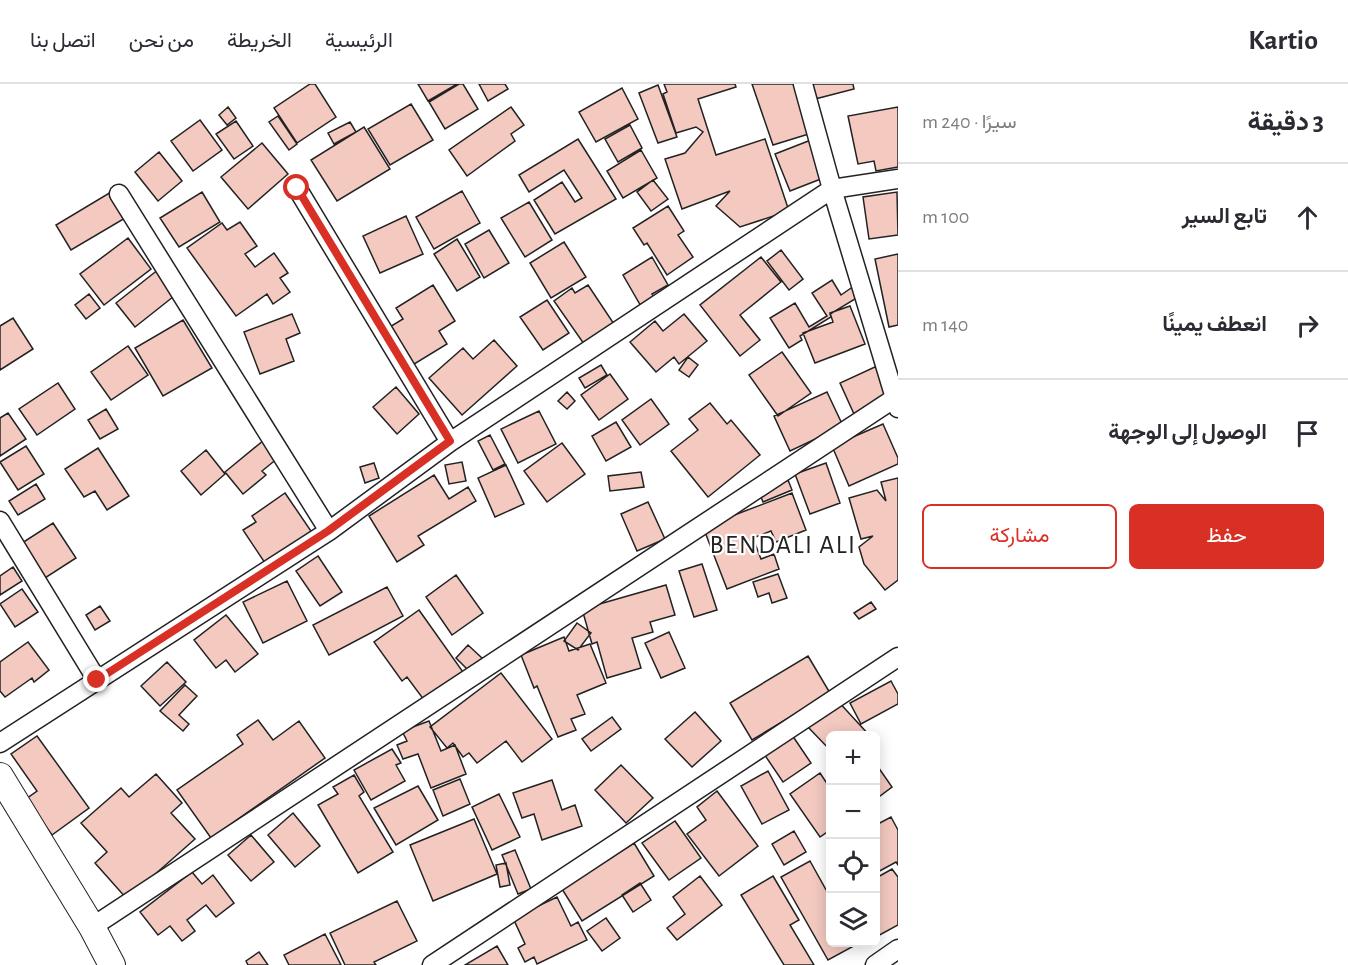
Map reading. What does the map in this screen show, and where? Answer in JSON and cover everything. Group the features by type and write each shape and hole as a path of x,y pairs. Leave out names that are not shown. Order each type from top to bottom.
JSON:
{"main road":[{"path":"0,776 92,927 112,965"}],"street":[{"path":"92,927 897,404 803,84"},
{"path":"0,743 328,531 450,441 832,189 898,179"},
{"path":"297,188 450,441"},
{"path":"119,194 328,531"},
{"path":"0,521 97,680"},
{"path":"432,965 898,657"},
{"path":"875,965 898,949"}],"building":[{"path":"310,84 315,84 336,117 297,143 274,108"},
{"path":"418,84 457,84 428,101"},
{"path":"459,84 463,84 478,109 445,129 429,102"},
{"path":"479,84 505,84 508,89 488,101"},
{"path":"664,84 735,84 736,87 698,99 716,155 765,139 789,211 740,227 716,206 730,191 682,209 665,159 685,153 703,132 696,127 676,133 663,94 667,92"},
{"path":"752,84 796,84 812,133 773,145"},
{"path":"811,84 853,84 854,89 815,99"},
{"path":"658,85 677,137 658,143 639,93"},
{"path":"622,88 638,119 596,142 579,112"},
{"path":"411,104 433,140 390,165 368,129"},
{"path":"228,107 236,118 227,125 219,115"},
{"path":"511,107 524,125 511,134 515,141 467,176 449,150"},
{"path":"898,107 898,167 876,171 874,161 858,164 848,116"},
{"path":"278,116 297,144 289,150 269,122"},
{"path":"200,120 222,150 193,171 171,141"},
{"path":"236,121 253,146 234,159 216,134"},
{"path":"350,122 356,132 334,144 328,133"},
{"path":"630,125 642,148 618,162 605,139"},
{"path":"364,127 390,169 337,201 311,160"},
{"path":"816,138 831,175 790,191 775,154"},
{"path":"578,139 616,199 555,234 534,200 562,182 575,202 582,198 564,170 529,192 519,175"},
{"path":"262,143 288,174 248,209 221,177"},
{"path":"641,150 657,178 623,198 607,171"},
{"path":"159,152 182,181 158,201 135,172"},
{"path":"653,180 668,199 651,211 637,192"},
{"path":"116,189 132,214 71,250 56,225"},
{"path":"462,191 480,223 434,249 416,217"},
{"path":"202,192 220,222 179,247 160,218"},
{"path":"897,192 898,235 869,239 863,197"},
{"path":"529,202 552,240 525,257 501,218"},
{"path":"668,206 684,231 678,235 693,257 667,275 647,243 644,245 633,228"},
{"path":"406,216 423,254 380,273 363,236"},
{"path":"240,222 257,246 245,254 255,267 274,253 288,273 280,278 290,292 273,304 267,294 236,316 187,248 222,223 227,230"},
{"path":"489,230 509,263 484,278 465,244"},
{"path":"128,238 151,269 104,305 80,274"},
{"path":"457,239 480,277 457,291 434,254"},
{"path":"564,242 586,277 551,298 530,263"},
{"path":"781,250 803,279 789,290 767,261"},
{"path":"898,254 898,325 889,327 875,259"},
{"path":"652,257 668,285 652,294 656,300 642,308 623,275"},
{"path":"761,257 781,282 740,315 760,340 740,356 700,305"},
{"path":"159,269 178,293 135,327 116,303"},
{"path":"832,280 841,295 854,286 860,296 830,314 831,317 800,336 802,340 789,348 770,318 795,303 809,327 827,316 812,293"},
{"path":"433,285 455,321 439,331 447,344 411,366 388,328 403,319 396,308"},
{"path":"588,285 614,324 584,344 554,301 572,288 575,293"},
{"path":"89,294 100,308 86,319 75,305"},
{"path":"547,300 569,333 543,350 520,317"},
{"path":"850,306 865,344 815,363 803,333 833,322 830,313"},
{"path":"292,314 300,333 286,339 294,361 260,374 244,332"},
{"path":"684,314 707,341 679,364 674,357 656,372 630,342 655,321 663,331"},
{"path":"13,318 33,349 0,370 0,326"},
{"path":"183,320 212,368 163,396 135,348"},
{"path":"494,340 517,366 462,415 429,378 463,348 473,359"},
{"path":"128,346 148,375 111,400 91,372"},
{"path":"782,352 811,393 778,416 749,375"},
{"path":"688,357 698,365 689,377 679,370"},
{"path":"601,365 607,375 585,388 579,378"},
{"path":"877,366 891,396 854,414 840,383"},
{"path":"610,374 628,399 599,420 581,395"},
{"path":"58,383 75,409 37,435 19,409"},
{"path":"396,387 419,414 397,434 373,407"},
{"path":"567,392 575,401 567,409 558,401"},
{"path":"827,392 843,426 790,451 774,416"},
{"path":"651,399 669,424 640,445 622,420"},
{"path":"710,403 727,424 731,420 760,455 708,497 671,451 698,430 689,419"},
{"path":"106,409 118,429 100,439 88,420"},
{"path":"539,411 556,444 518,463 501,429"},
{"path":"8,413 26,439 0,456 0,418"},
{"path":"616,422 631,447 606,461 592,436"},
{"path":"883,424 898,458 898,464 849,486 832,446"},
{"path":"490,435 505,464 493,470 478,441"},
{"path":"264,440 278,458 262,471 266,475 243,494 225,472"},
{"path":"562,443 585,474 547,502 524,471"},
{"path":"26,446 44,474 18,490 0,462"},
{"path":"98,448 129,496 107,510 95,491 84,497 65,469"},
{"path":"206,450 225,474 201,495 181,471"},
{"path":"462,462 466,481 449,484 445,465"},
{"path":"374,463 379,478 365,483 360,467"},
{"path":"826,463 840,503 810,514 795,474"},
{"path":"506,465 524,504 495,517 478,478"},
{"path":"641,472 644,487 610,491 608,476"},
{"path":"434,475 449,499 468,487 476,501 418,536 424,545 397,562 369,516"},
{"path":"898,478 898,580 885,590 864,564 859,547 873,536 861,539 849,498 877,490 886,501 881,482"},
{"path":"788,480 792,490 763,502 759,492"},
{"path":"36,484 45,499 18,515 9,501"},
{"path":"285,493 313,534 267,566 243,530 256,522 252,516"},
{"path":"792,493 806,530 776,542 771,531 753,538 761,559 774,554 779,569 727,589 703,527"},
{"path":"648,502 665,539 637,551 621,514"},
{"path":"53,523 76,558 45,578 22,543"},
{"path":"318,556 342,592 320,606 296,571"},
{"path":"702,564 717,610 694,617 679,571"},
{"path":"13,567 22,581 0,595 0,576"},
{"path":"778,574 787,598 772,603 769,593 758,597 753,582"},
{"path":"456,575 483,613 452,635 426,597"},
{"path":"287,581 307,621 263,643 243,602"},
{"path":"666,585 675,615 650,622 653,632 632,638 641,668 607,678 597,642 592,644 582,609"},
{"path":"387,587 403,616 329,655 313,625"},
{"path":"22,589 38,612 15,627 0,604"},
{"path":"871,602 876,609 859,619 854,613"},
{"path":"100,606 110,621 95,630 86,615"},
{"path":"419,610 463,672 424,700 407,677 402,681 374,642"},
{"path":"226,615 258,654 235,672 226,660 216,668 194,640"},
{"path":"577,623 591,633 578,650 564,641"},
{"path":"669,632 685,668 661,678 645,643"},
{"path":"564,637 569,651 590,644 606,683 577,695 585,714 571,719 576,730 558,737 537,686 534,688 521,655"},
{"path":"28,642 49,670 34,682 32,678 5,697 0,691 0,662"},
{"path":"468,645 483,659 470,672 456,658"},
{"path":"808,656 830,693 752,740 730,703"},
{"path":"167,662 186,682 160,706 141,686"},
{"path":"501,673 552,739 522,762 506,741 477,763 469,753 463,757 453,743 447,748 430,727"},
{"path":"891,681 898,694 898,704 861,724 850,703"},
{"path":"185,685 197,696 179,715 189,724 183,731 160,711"},
{"path":"836,699 865,731 826,731 826,746 807,726"},
{"path":"695,712 721,741 692,767 665,739"},
{"path":"612,717 621,729 591,751 582,739"},
{"path":"258,720 273,740 299,721 325,758 211,838 177,790 243,744 237,735"},
{"path":"429,721 441,751 455,745 466,774 431,788 418,754 403,759 397,745 407,741 402,731"},
{"path":"790,732 811,763 783,782 762,751"},
{"path":"37,736 89,808 52,835 26,799 37,791 11,754"},
{"path":"392,749 401,763 396,765 405,781 371,800 354,770"},
{"path":"621,765 653,798 626,823 595,790"},
{"path":"880,770 892,787 880,796"},
{"path":"768,771 789,810 762,824 741,786"},
{"path":"820,773 826,782 826,833 820,837 790,794"},
{"path":"156,774 182,803 171,813 195,839 127,899 95,863 107,852 81,823 121,788 129,797"},
{"path":"354,775 364,792 359,796 393,852 358,873 318,805 338,794 333,787"},
{"path":"460,779 470,804 443,816 433,790"},
{"path":"552,780 562,810 575,805 582,826 542,840 534,814 522,818 513,793"},
{"path":"418,786 438,820 396,845 374,808"},
{"path":"717,791 758,846 719,876 687,834 706,820 697,807"},
{"path":"499,794 520,837 492,850 472,807"},
{"path":"293,813 320,846 295,867 268,835"},
{"path":"891,817 898,830 898,865 896,862 880,871 880,839 880,823"},
{"path":"474,819 497,874 433,901 410,845"},
{"path":"675,821 701,858 669,880 642,843"},
{"path":"794,831 806,852 784,865 772,844"},
{"path":"251,835 274,862 251,881 228,855"},
{"path":"634,843 654,876 582,921 562,889"},
{"path":"515,850 531,889 518,894 502,855"},
{"path":"810,861 826,890 826,947 852,947 828,960 781,877"},
{"path":"506,863 510,885 500,887 496,865"},
{"path":"892,869 898,877 898,925 880,935 880,893 880,876"},
{"path":"192,872 202,884 213,875 234,903 216,917 206,905 187,920 195,931 182,941 170,926 158,935 140,912"},
{"path":"700,876 722,905 677,940 667,928 685,914 673,897"},
{"path":"773,876 799,920 790,925 814,965 784,965 741,895"},
{"path":"640,883 651,900 633,912 622,895"},
{"path":"557,897 571,926 578,922 587,940 537,964 534,957 525,962 518,948 525,944 513,918"},
{"path":"397,901 417,941 374,962 376,965 345,965 330,933"},
{"path":"606,918 620,938 602,951 587,931"},
{"path":"325,934 341,965 289,965 284,955"},
{"path":"497,946 508,965 465,965"},
{"path":"259,952 268,965 248,965 246,961"}],"district":[{"name":"BENDALI ALI","path":"783,544"}],"route":[{"path":"97,680 328,531 450,441 297,188"}]}
